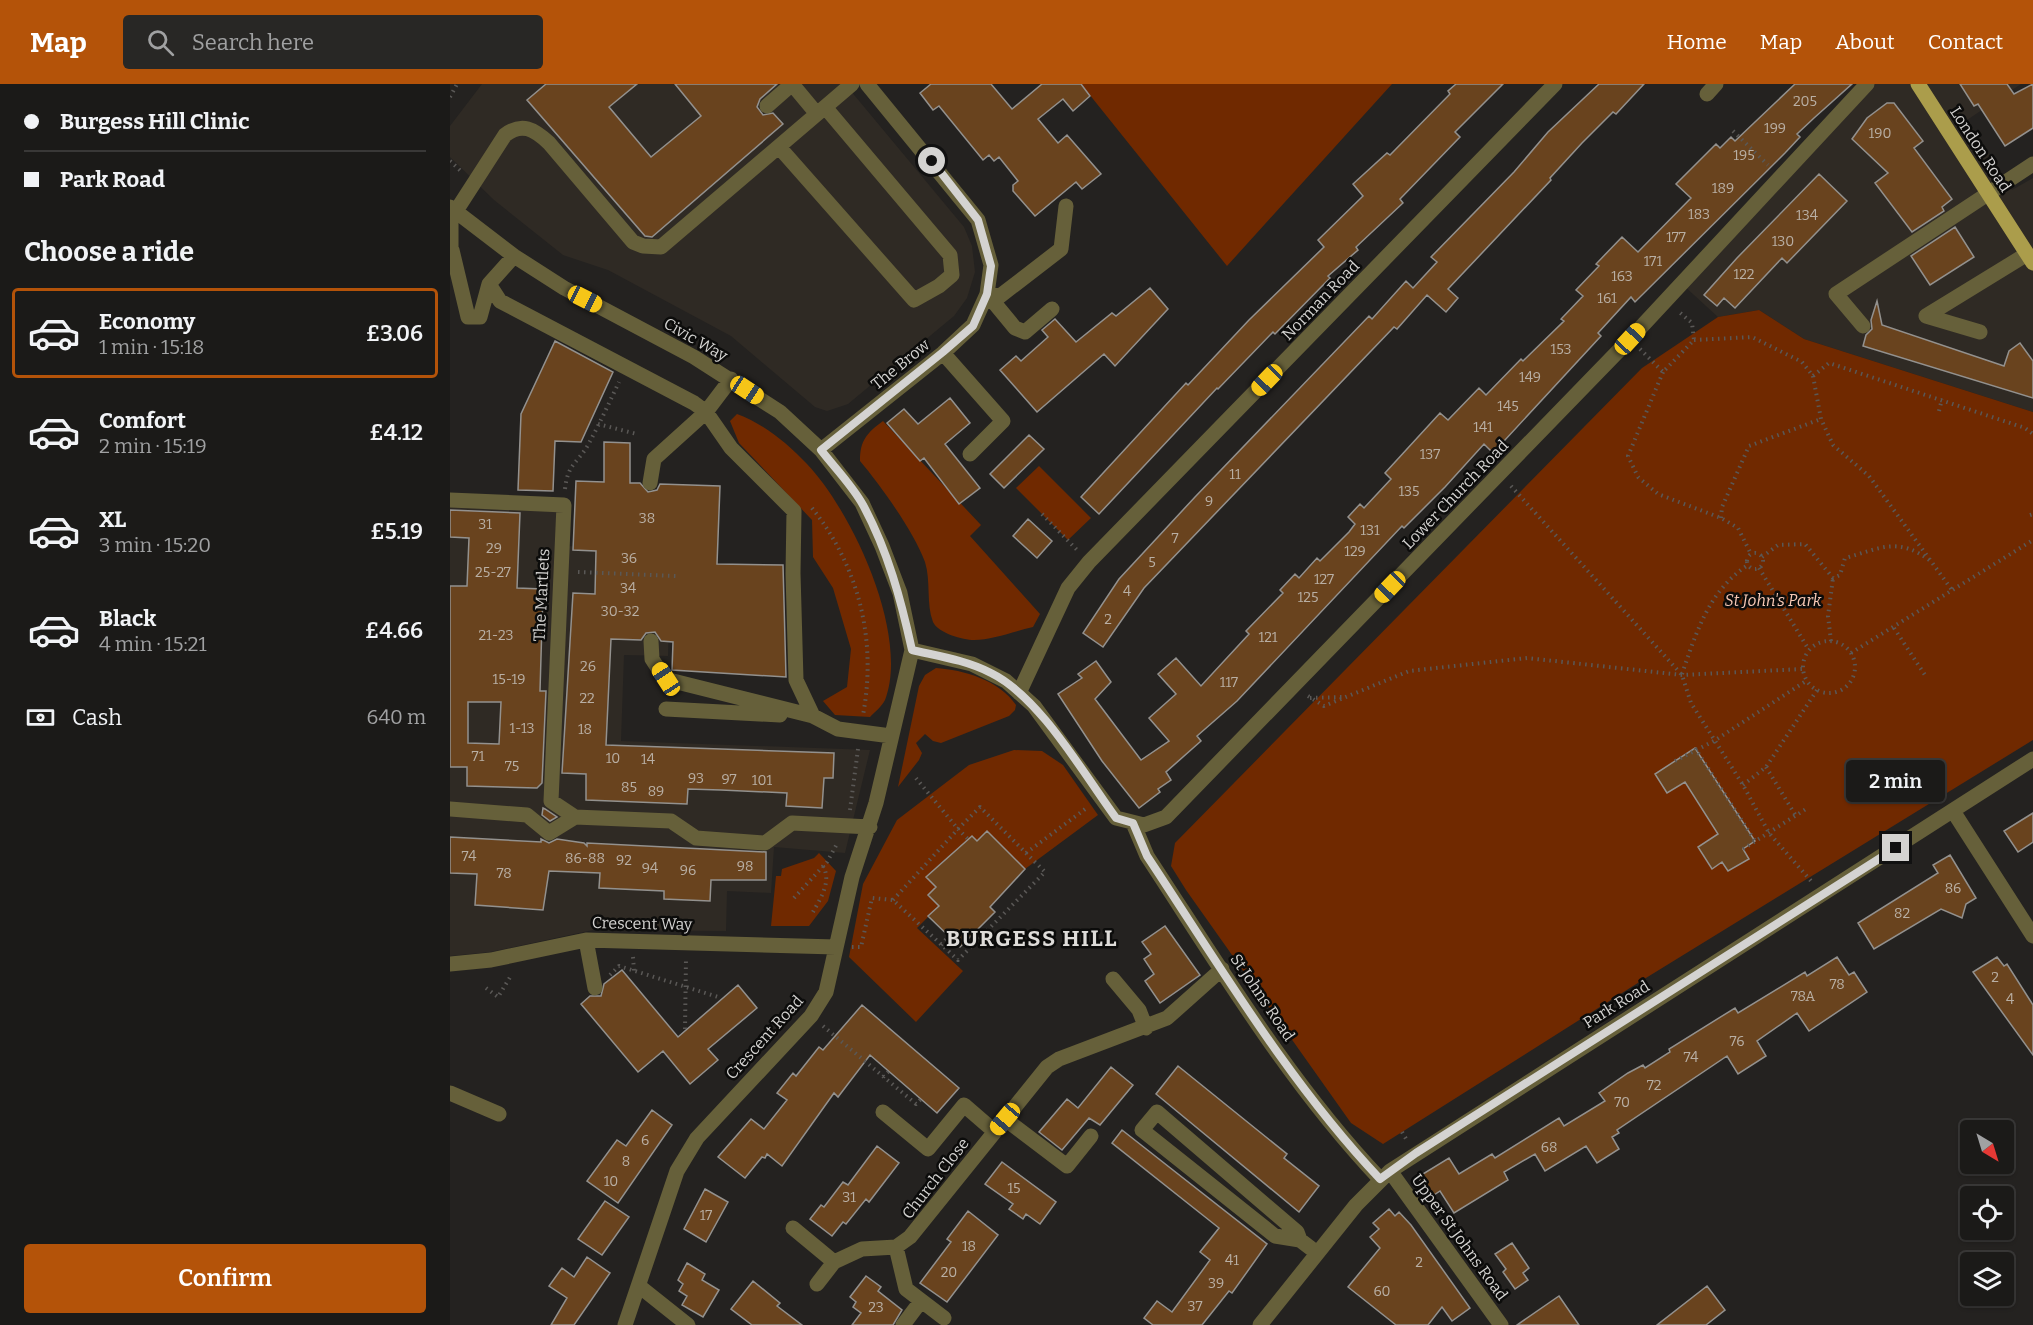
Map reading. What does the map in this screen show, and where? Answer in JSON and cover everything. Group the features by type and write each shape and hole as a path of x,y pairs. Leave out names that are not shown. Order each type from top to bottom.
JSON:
{"main road":[{"name":"London Road","path":"1918,84 2030,259"}],"street":[{"path":"767,106 792,84 821,111 950,255 952,275 939,286 914,300 779,147"},
{"path":"450,273 452,209 505,135 515,128 522,127 536,131 549,143 633,242 643,246 661,248 852,84"},
{"name":"Norman Road","path":"1019,693 1068,588 1089,562 1555,84"},
{"name":"Lower Church Road","path":"1133,823 1144,825 1166,817 1630,339 1867,84"},
{"name":"The Brow","path":"821,450 973,326 987,294 991,266 978,220 871,85"},
{"path":"1863,326 1836,294 1987,192 2033,164"},
{"path":"987,294 1000,296 1061,249 1066,206"},
{"name":"Civic Way","path":"452,209 514,256 564,288 731,380 780,412 821,450 862,503 882,546 900,593 912,650"},
{"path":"452,250 468,317 480,317 489,284 514,256"},
{"path":"1980,332 1926,316 2030,259"},
{"path":"489,284 500,301 694,403 706,412 731,448 794,511 796,680 813,716"},
{"path":"987,294 1015,328 1025,332 1052,309"},
{"path":"943,352 1003,421 970,454"},
{"path":"650,483 654,459 706,412 731,380"},
{"path":"450,500 564,505"},
{"name":"The Martlets","path":"551,801 559,571 564,505"},
{"path":"651,641 652,659 666,679 813,716 838,729 891,736"},
{"path":"912,650 972,664 1006,681 1034,706 1116,818 1133,823"},
{"name":"Crescent Road","path":"625,1325 677,1171 697,1138 811,1016 825,992 852,877 870,827 912,650"},
{"path":"666,709 813,716"},
{"name":"Park Road","path":"1260,1325 1317,1253 1385,1175 1953,811 1991,777 2033,759"},
{"path":"450,809 527,815 551,801 575,818"},
{"path":"1953,811 2033,936"},
{"path":"527,815 549,833 575,818 671,821 696,838 765,843 792,823 870,827"},
{"name":"St Johns Road","path":"1133,823 1147,856 1298,1081 1351,1149 1385,1175"},
{"path":"586,940 595,988"},
{"name":"Crescent Way","path":"450,964 519,954 586,940 836,947"},
{"name":"Church Close","path":"896,1247 910,1237 1047,1067 1059,1059 1146,1028 1167,1018 1222,969"},
{"path":"1113,979 1139,1010 1146,1028"},
{"path":"450,1093 499,1114"},
{"path":"883,1112 928,1149 964,1105 994,1131"},
{"path":"1300,1240 1297,1232 1157,1112 1142,1130 1275,1236 1300,1240 1317,1253"},
{"path":"1005,1119 1067,1166 1091,1136"},
{"name":"Upper St Johns Road","path":"1385,1175 1501,1325"},
{"path":"793,1228 834,1262"},
{"path":"817,1284 834,1262 862,1249 896,1247 906,1289 944,1318"},
{"path":"639,1286 688,1325"},
{"path":"903,1325 921,1301"}],"path":[{"path":"450,97 455,85"},
{"path":"1734,131 1779,177"},
{"path":"1666,300 1692,323 1694,340"},
{"path":"1751,554 1738,528 1721,518 1658,494 1638,477 1628,456 1663,372 1694,340 1752,337 1802,362 1813,376 1821,419 1833,445 1869,476 1952,590"},
{"path":"1630,339 1663,372"},
{"path":"1813,376 1828,363 1942,399 2025,428 2033,434"},
{"path":"564,505 567,476 574,460 586,448 626,368"},
{"path":"1940,411 1942,399"},
{"path":"1721,518 1722,507 1749,446 1821,419"},
{"path":"598,424 637,434"},
{"path":"1500,474 1682,675 1691,704 1743,785 1769,833 1810,879 1821,897"},
{"path":"794,897 822,866 847,826 866,701 867,639 854,577 833,535 806,500"},
{"path":"1042,514 1089,562"},
{"path":"1851,653 2033,540"},
{"path":"1809,650 1760,567 1762,557 1778,545 1805,544 1833,578 1828,616 1831,641"},
{"path":"1833,578 1840,575 1845,558 1895,544 1918,552 1937,567"},
{"path":"1760,567 1753,569 1748,565 1747,559 1751,554 1757,553 1762,557"},
{"path":"1682,675 1708,606 1730,576 1748,565"},
{"path":"559,571 676,576"},
{"path":"1894,628 1927,678"},
{"path":"1831,641 1846,647 1851,653 1855,671 1847,687 1830,694 1817,690 1806,681 1802,669 1803,660 1809,650 1815,645 1831,641"},
{"path":"1297,684 1310,698 1324,706 1409,671 1527,658 1682,675 1802,669"},
{"path":"1675,761 1695,748 1714,741 1806,681"},
{"path":"1743,785 1766,767 1817,690"},
{"path":"1310,698 1346,697"},
{"path":"1695,748 1755,841"},
{"path":"1766,767 1797,816"},
{"path":"915,777 968,839"},
{"path":"1026,853 1101,798"},
{"path":"836,947 861,947 872,898 892,900 958,960 1045,872 980,807 892,900"},
{"path":"1743,849 1806,808"},
{"path":"813,912 825,891 825,871 822,866"},
{"path":"940,945 949,936"},
{"path":"685,1029 684,988 687,942"},
{"path":"486,988 498,997 519,960 519,954"},
{"path":"595,988 619,966 718,997"},
{"path":"811,1016 916,1104 921,1099"},
{"path":"852,1050 857,1044"},
{"path":"883,1077 889,1071"}],"shaded area":[{"path":"482,84 845,84 964,227 972,246 975,272 967,298 954,316 848,404 827,411 815,407 731,336 608,270 563,255 494,200 450,157 450,126"},
{"path":"1867,84 2021,84 1967,120 2012,190 2033,178 2033,412 1804,339 1759,310 1718,317 1682,284"},
{"path":"450,496 569,501 566,546 671,550 668,656 624,655 621,741 870,750 845,853 774,847 771,893 727,891 726,931 593,930 490,952 450,956"}],"green space":[{"path":"1081,84 1392,84 1227,266"},
{"name":"St John's Park","path":"1759,310 1804,339 2033,412 2033,740 1641,981 1383,1144 1351,1123 1186,890 1171,866 1175,843 1642,368 1718,317"},
{"path":"737,414 775,435 807,464 842,512 858,542 883,609 890,642 891,673 885,700 870,717 835,715 823,701 847,687 851,649 833,588 813,557 812,520 739,443 730,421"},
{"path":"883,421 981,525 970,536 1040,614 1033,627 996,637 974,640 951,635 933,622 927,569 920,550 896,510 860,461 863,442"},
{"path":"1039,466 1091,518 1068,540 1016,488"},
{"path":"936,668 969,674 991,683 1009,696 1016,705 1015,710 1009,716 941,743 933,741 925,734 916,743 922,753 919,760 898,787 919,686 925,675"},
{"path":"1014,750 1042,751 1063,765 1098,815 1025,869 987,831 977,841 971,836 951,868 944,860 927,877 936,887 928,896 939,906 917,928 963,971 916,1022 849,957 863,884 897,820 969,765"},
{"path":"819,853 836,871 828,901 809,926 771,926 776,876 781,876 782,869 814,858"}],"building":[{"path":"546,84 637,84 609,107 651,157 701,116 675,84 777,84 760,99 757,107 763,115 773,113 783,124 652,237 645,236 527,100"},
{"path":"931,84 991,84 1012,109 1042,84 1081,84 1090,96 1073,111 1063,99 1038,119 1058,143 1067,135 1101,174 1082,189 1076,182 1035,216 1013,191 1013,185 1018,181 999,157 994,161 989,155 983,160 939,106 933,110 920,93"},
{"path":"1456,84 1503,84 1455,132 1460,137 1400,199 1403,203 1356,247 1358,250 1328,276 1330,278 1275,334 1273,332 1217,388 1099,514 1081,497 1186,383 1188,385 1249,320 1324,247 1318,240 1363,196 1353,184 1387,153 1390,155 1450,94 1448,91"},
{"path":"1599,84 1644,84 1616,114 1613,112 1582,143 1550,178 1551,180 1448,289 1458,298 1446,312 1427,295 1397,329 1394,327 1144,588 1103,647 1083,633 1119,579 1195,497 1369,316 1372,319 1406,281 1413,288 1437,262 1431,257 1514,172 1548,132"},
{"path":"1795,84 1852,84 1797,134 1800,137 1785,153 1635,302 1631,297 1598,333 1601,336 1493,453 1484,444 1404,528 1402,526 1237,701 1197,736 1201,741 1166,772 1171,780 1139,808 1102,761 1058,694 1082,678 1078,674 1096,661 1111,682 1095,699 1141,760 1169,741 1149,718 1176,694 1158,674 1176,658 1201,686 1249,634 1246,631 1283,593 1280,590 1295,574 1299,578 1317,558 1320,561 1349,532 1355,524 1348,517 1360,504 1364,508 1391,479 1385,473 1440,413 1448,420 1479,388 1486,395 1521,359 1523,361 1564,321 1561,319 1583,296 1576,290 1599,266 1596,264 1622,237 1638,252 1691,198 1676,184 1716,144 1720,148 1731,137 1735,141"},
{"path":"1960,84 2007,84 2014,94 2033,84 2033,128 2005,146 1978,104 1974,106"},
{"path":"1887,103 1894,103 1923,141 1914,148 1952,199 1942,207 1944,211 1912,232 1875,183 1888,173 1852,139 1867,118"},
{"path":"1819,174 1847,201 1787,263 1782,258 1735,308 1724,298 1717,306 1704,295 1737,258"},
{"path":"1955,227 1974,257 1930,285 1911,256"},
{"path":"1150,288 1168,309 1115,366 1104,354 1037,412 1000,370 1016,356 1021,361 1048,337 1042,330 1055,319 1076,342 1112,313 1116,316"},
{"path":"1877,301 1882,325 2004,366 2009,351 2020,343 2033,361 2033,398 1863,346 1866,335 1872,329 1871,320"},
{"path":"555,341 613,372 581,442 555,441 553,491 518,490 521,414"},
{"path":"950,398 970,423 945,444 980,488 959,504 924,458 920,461 887,423 904,409 918,424"},
{"path":"1029,435 1044,449 1004,488 990,474"},
{"path":"604,442 630,443 630,483 640,483 648,492 657,490 660,484 720,486 717,564 783,565 786,677 672,670 673,642 661,641 655,632 646,633 641,640 611,639 606,745 834,753 833,778 824,778 822,808 786,806 787,793 721,790 688,789 687,804 586,800 586,774 562,773 573,593 595,594 596,551 573,550 576,481 604,482"},
{"path":"450,510 520,513 517,588 543,589 540,691 546,691 542,783 537,788 467,786 467,767 450,767 450,586 467,586 469,538 450,537","holes":["468,702 501,702 499,744 468,743"]},
{"path":"1028,519 1052,541 1037,558 1013,536"},
{"path":"1695,748 1755,841 1743,849 1749,859 1728,871 1722,862 1712,869 1698,847 1718,834 1685,782 1667,793 1655,774"},
{"path":"543,808 557,817 550,821 542,815"},
{"path":"2033,813 2033,842 2018,852 2004,831"},
{"path":"987,831 1025,869 990,907 995,912 960,947 928,916 939,906 928,895 936,887 926,877 972,836 977,841"},
{"path":"450,837 541,842 541,839 549,843 557,839 584,843 587,846 587,843 766,852 766,880 711,880 710,901 664,899 664,891 599,888 600,873 549,871 543,910 475,905 477,874 450,873"},
{"path":"1950,855 1976,898 1966,904 1962,918 1941,909 1874,949 1858,923 1938,873 1933,865"},
{"path":"1165,926 1200,975 1160,1003 1145,981 1154,974 1144,959 1151,954 1142,942"},
{"path":"1837,957 1849,975 1854,972 1867,992 1809,1031 1797,1013 1757,1041 1766,1056 1738,1074 1727,1056 1617,1130 1619,1133 1612,1137 1619,1149 1597,1163 1586,1146 1545,1171 1535,1154 1504,1172 1508,1180 1454,1213 1440,1191 1431,1197 1418,1177 1449,1158 1459,1174 1492,1154 1495,1158 1559,1118 1564,1126 1605,1101 1599,1093 1628,1073 1643,1065 1645,1068 1670,1052 1669,1049 1735,1008 1738,1013 1805,972 1807,976"},
{"path":"1997,957 2004,966 2007,964 2033,1005 2033,1055 1973,972"},
{"path":"622,970 678,1037 738,985 757,1008 708,1049 718,1060 690,1084 663,1051 638,1072 581,1004 590,996 601,996 604,984"},
{"path":"862,1005 959,1088 937,1113 870,1055 838,1097 834,1093 782,1166 767,1154 745,1178 718,1157 751,1119 764,1129 787,1100 777,1093 793,1073 796,1076 819,1047 823,1050"},
{"path":"1178,1066 1287,1154 1284,1158 1319,1186 1299,1212 1156,1094"},
{"path":"1111,1067 1133,1085 1100,1125 1089,1118 1062,1150 1039,1132 1067,1099 1078,1108"},
{"path":"652,1110 672,1125 618,1203 587,1181 617,1140 626,1146"},
{"path":"1122,1130 1267,1244 1232,1293 1229,1291 1202,1325 1153,1325 1144,1318 1157,1301 1172,1312 1210,1260 1200,1252 1219,1228 1112,1143"},
{"path":"877,1146 899,1163 869,1202 866,1199 846,1224 843,1222 832,1236 810,1219 821,1205 824,1207 843,1182 848,1185"},
{"path":"1002,1162 1056,1202 1040,1224 1026,1214 1023,1219 1009,1209 1013,1204 985,1184"},
{"path":"705,1189 728,1202 706,1242 684,1229"},
{"path":"605,1201 629,1217 602,1255 578,1239"},
{"path":"1389,1209 1395,1216 1399,1212 1411,1225 1470,1308 1452,1321 1442,1307 1428,1325 1396,1325 1348,1287 1380,1248 1370,1237 1379,1229 1373,1223"},
{"path":"968,1211 998,1235 947,1302 920,1283 951,1242 947,1239"},
{"path":"1512,1243 1529,1268 1523,1273 1528,1280 1515,1289 1503,1272 1506,1269 1495,1254"},
{"path":"587,1257 610,1273 574,1325 551,1325 567,1298 549,1286 562,1268 574,1277"},
{"path":"687,1263 705,1274 702,1280 719,1290 703,1317 682,1305 687,1296 679,1291 683,1284 678,1280"},
{"path":"866,1276 881,1287 878,1291 902,1310 893,1325 852,1325 861,1313 853,1307 856,1302 850,1297"},
{"path":"753,1281 780,1303 777,1306 802,1325 752,1325 731,1309"},
{"path":"1707,1286 1725,1310 1706,1325 1657,1325"},
{"path":"1559,1296 1579,1325 1517,1325"}],"district":[{"name":"BURGESS HILL","path":"1032,938"}],"route":[{"path":"932,161 978,220 988,247 991,266 987,294 973,326 821,450 862,503 882,546 900,593 912,650 972,664 990,672 1006,681 1034,706 1116,818 1133,823 1147,856 1298,1081 1351,1149 1380,1179 1416,1153 1896,848"}]}
